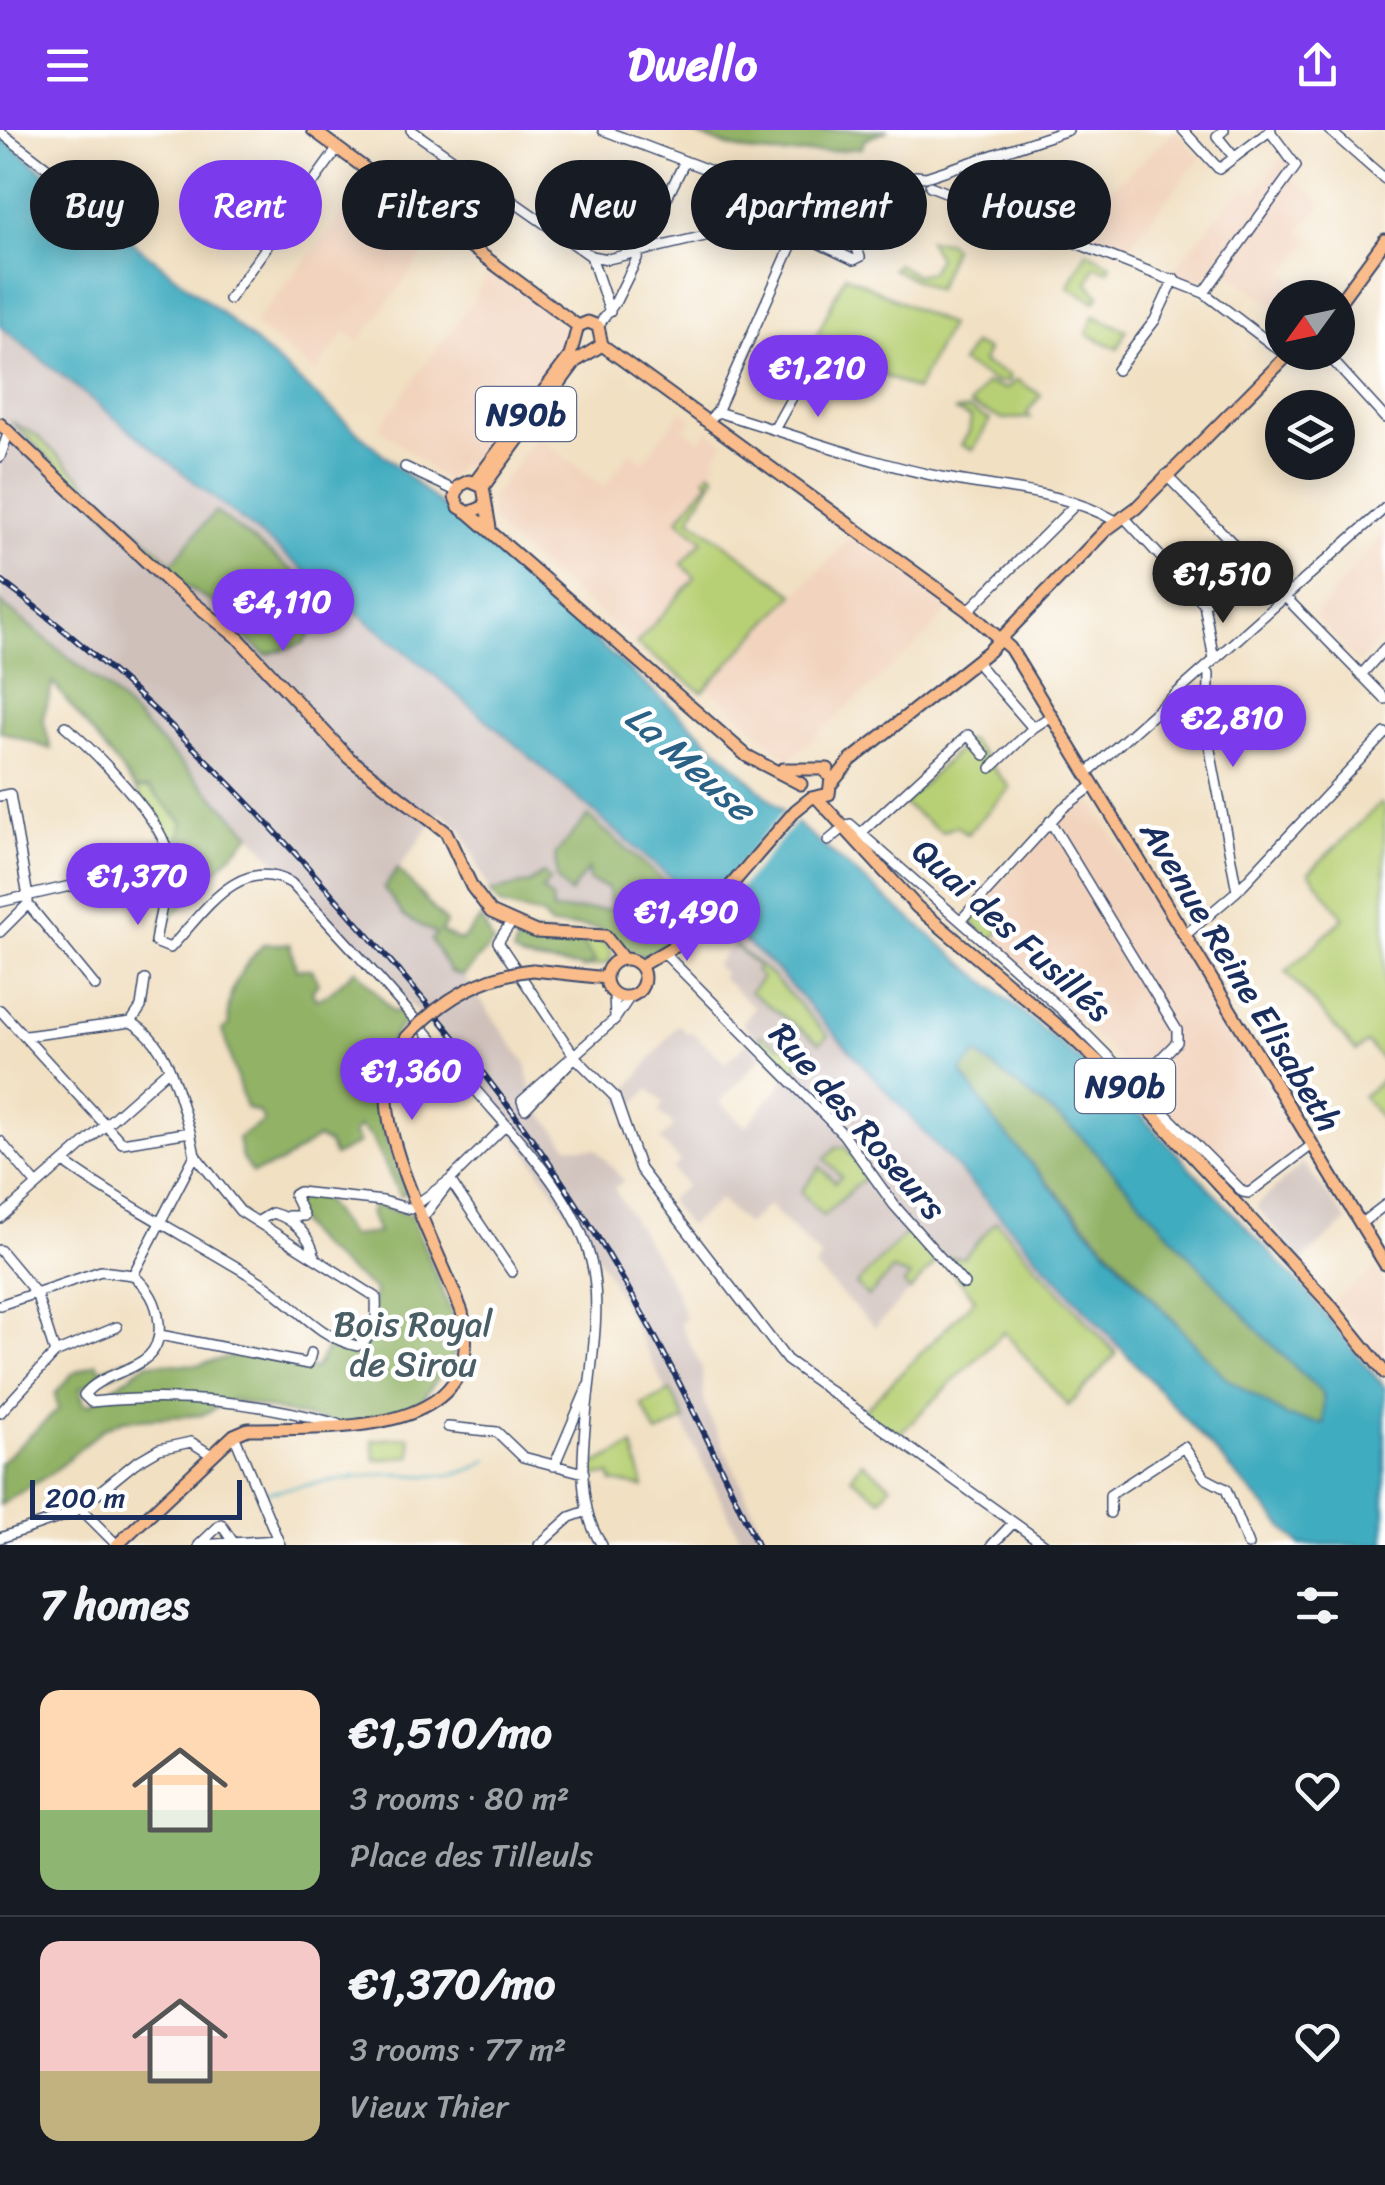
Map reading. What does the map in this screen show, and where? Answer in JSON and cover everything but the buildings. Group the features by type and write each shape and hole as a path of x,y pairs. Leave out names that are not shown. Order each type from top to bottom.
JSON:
{"main road":[{"path":"316,131 578,326 580,349 602,345 604,334 598,326 588,322 578,326"},
{"path":"1355,281 1385,240"},
{"name":"Avenue Reine Elisabeth","path":"602,345 713,417 1000,637 1385,1264"},
{"name":"N90b","path":"479,484 580,349"},
{"path":"4,427 169,583 239,638 348,758 446,832 482,903 510,924 536,932 594,932 616,944 624,959 640,966 665,954 703,920 796,810 851,760 976,662 1273,370"},
{"path":"464,483 479,484 483,507 468,513 456,502 456,491 464,483"},
{"name":"N90b","path":"483,507 492,532"},
{"name":"N90b","path":"468,513 762,764 816,792 917,907 1142,1102 1327,1301 1385,1373"},
{"path":"762,764 807,771 824,770 851,760"},
{"path":"816,792 824,770"},
{"path":"807,771 816,792"},
{"path":"624,959 608,969 606,978 614,994 629,998 642,988 640,966"},
{"path":"117,1545 234,1435 248,1429 345,1426 426,1408 450,1388 465,1360 468,1338 462,1312 388,1112 390,1069 407,1037 467,988 508,973 533,970 606,978"}],"street":[{"path":"411,130 591,256 608,259 640,255 691,242"},
{"path":"603,130 691,163"},
{"path":"928,182 1068,130"},
{"path":"1183,130 1219,168 1270,130 1296,166 1204,292"},
{"path":"1328,130 1385,179"},
{"path":"0,132 36,160"},
{"path":"1217,132 1234,157"},
{"path":"322,170 338,148"},
{"path":"598,326 610,312 685,161"},
{"path":"927,193 928,182"},
{"path":"928,182 1204,292 1265,336"},
{"path":"229,299 264,250"},
{"path":"791,250 713,417 775,428 948,479 1000,484 1120,518 1204,604 1214,660"},
{"path":"591,256 610,312"},
{"path":"1117,370 1155,320 1174,280"},
{"path":"1341,370 1385,418"},
{"path":"775,428 806,372"},
{"path":"0,457 4,427"},
{"path":"405,468 456,491"},
{"path":"1166,475 1385,698"},
{"path":"968,611 1076,504"},
{"path":"1086,773 1385,508"},
{"path":"1204,604 1251,561"},
{"path":"1362,675 1385,648"},
{"path":"976,662 1033,728"},
{"path":"1205,669 1209,674 1208,738 1236,891"},
{"path":"862,832 968,735 991,763 1052,716"},
{"path":"65,726 108,764 134,796 169,856 155,942 170,948 231,884 245,876 276,874 291,883 372,968 506,1125 573,1218 591,1260 597,1300 584,1473 587,1511 602,1545"},
{"path":"1184,936 1236,891 1385,732"},
{"path":"961,920 1050,821 1094,785"},
{"path":"0,796 10,794 28,901 95,986"},
{"path":"1050,821 1177,1030 1177,1042 1138,1082"},
{"path":"828,841 844,826"},
{"name":"Quai des Fusillés","path":"844,826 862,832 1138,1082 1243,1192 1249,1193 1312,1145"},
{"path":"0,902 28,901 166,864"},
{"path":"0,932 28,901"},
{"path":"510,924 498,942 534,1002 575,1057 615,1097 640,1170 786,1360 1045,1545"},
{"name":"Rue des Roseurs","path":"665,954 843,1134 894,1205 964,1284"},
{"path":"131,1022 141,1007 145,980"},
{"path":"614,994 615,1020"},
{"path":"575,1057 525,1109 522,1100 615,1020 629,998"},
{"path":"0,1010 122,1143 190,1132"},
{"path":"26,1036 131,1022 161,1046 195,1155 240,1211 376,1297 376,1322 367,1341 356,1346 319,1330 268,1286 161,1219 104,1191 64,1162"},
{"path":"0,1218 169,1070"},
{"path":"257,1222 272,1213 304,1216 294,1195 299,1192 382,1201 422,1211 506,1125"},
{"path":"0,1142 37,1186"},
{"path":"133,1276 195,1155"},
{"path":"450,1180 512,1272"},
{"path":"1360,1224 1385,1205"},
{"path":"288,1216 313,1245 315,1258"},
{"path":"0,1250 36,1293 55,1354"},
{"path":"0,1305 101,1271 133,1276 158,1306 160,1335 150,1356 127,1372 90,1386 84,1395 92,1402 153,1396 231,1400 345,1426"},
{"path":"0,1413 55,1354 116,1327"},
{"path":"160,1335 308,1364 311,1352"},
{"path":"554,1466 590,1384"},
{"path":"448,1426 498,1432 523,1457 584,1473"},
{"path":"199,1545 279,1542 234,1435"},
{"path":"0,1538 80,1508 135,1462 159,1449 191,1442 210,1454"},
{"path":"1110,1513 1110,1495 1184,1447 1201,1474 1229,1493 1248,1545"},
{"path":"80,1508 117,1545"},
{"path":"539,1545 570,1517 587,1511"},
{"path":"992,1545 1013,1523"},
{"path":"199,1545 220,1524 234,1542"}],"shaded area":[{"path":"1176,131 1200,158 1123,254 1111,249 1115,240 1111,238 1111,187"},
{"path":"1283,156 1292,166 1291,177 1323,204 1300,230 1311,240 1286,272 1295,280 1265,280 1265,300 1217,265 1200,284 1170,273 1233,197 1246,186 1255,192"},
{"path":"342,215 342,250 427,250 359,342 345,332 316,373 254,324 314,250 322,250 322,240"},
{"path":"492,266 567,327 569,340 472,472 460,464 447,482 378,427 472,302"},
{"path":"0,326 431,672 687,890 673,909 552,911 490,892 462,831 441,812 384,888 404,916 437,934 431,941 449,972 463,976 526,1063 534,1103 568,1146 596,1149 624,1181 614,1188 674,1287 685,1318 680,1323 702,1368 705,1406 769,1545 744,1545 606,1270 531,1157 432,1029 251,834 109,690 0,602"},
{"path":"681,411 693,419 685,429 700,440 708,430 725,442 713,458 718,462 706,477 709,481 678,519 703,541 695,577 636,644 501,534 490,515 490,499 537,436 604,487 630,451 643,461"},
{"path":"1385,529 1385,635 1358,663 1314,617"},
{"path":"852,536 952,605 930,633 789,760 708,687"},
{"path":"1088,795 1301,1146 1244,1188 1107,1047 968,919 1060,818"},
{"path":"740,936 772,965 1119,1345 1116,1354 1068,1406 941,1258 875,1328 814,1267 822,1258 768,1205 747,1225 720,1200 688,1226 668,1200 686,1186 672,1169 680,1162 660,1140 674,1126 658,1111 664,1103 649,1089 627,1113 620,1098 678,1025 688,1034 691,1031 726,1063 748,1042 762,1056 720,1102 746,1127 791,1073 742,1023 755,1008 721,977 724,973 715,965"},
{"path":"1303,1163 1347,1221 1301,1261 1256,1206"},
{"path":"1376,1269 1385,1284 1385,1363 1333,1301"}],"green space":[{"path":"686,130 888,130 864,140 862,148 772,154 733,148"},
{"path":"928,240 947,242 947,250 952,250 936,290 892,269 897,264 916,275 930,272 938,258"},
{"path":"1087,251 1111,265 1108,271 1095,266 1088,283 1099,295 1096,302 1068,287"},
{"path":"845,275 949,325 916,390 813,344"},
{"path":"1094,316 1126,330 1118,349 1087,334"},
{"path":"973,344 987,350 982,363 1009,375 1009,382 995,382 961,363"},
{"path":"1017,380 1041,395 1027,413 1030,418 1002,419 970,405 986,383 1006,389"},
{"path":"969,409 990,420 973,450 961,445 969,432 971,417 954,411"},
{"path":"11,421 37,436 172,563 165,571"},
{"path":"710,471 715,476 690,518 794,594 702,692 636,644 695,578 682,564 703,540 678,519 709,481 705,477"},
{"path":"215,511 333,602 304,643 266,655 227,622 230,616 165,571"},
{"path":"0,602 109,690 251,834 162,927 183,822 149,788 136,789 53,683 43,718 51,749 0,731"},
{"path":"969,739 1010,788 967,834 957,826 942,832 903,804"},
{"path":"149,788 183,822 174,856 136,789"},
{"path":"1381,803 1385,808 1385,1063 1367,1043 1356,1051 1286,972 1344,918 1309,872"},
{"path":"588,816 665,882 660,899 673,909 677,919 690,920 671,941 643,956 601,930 551,926 542,916 500,905 490,892 530,883 543,873 550,880 542,890 552,899 553,911 612,909 608,888 589,881 588,869 570,894 557,880 555,855"},
{"path":"398,869 446,923 441,932 461,941 481,918 493,943 463,976 450,972 431,940 436,934 404,916 384,888"},
{"path":"983,903 1007,924 991,941 968,919"},
{"path":"520,933 578,938 595,961 585,968 523,959 513,953"},
{"path":"578,938 606,944 612,953 609,963 585,968 594,960"},
{"path":"264,944 290,944 296,969 312,969 318,983 312,992 316,999 327,995 356,969 393,1012 400,1011 407,1019 382,1060 378,1082 383,1127 407,1193 400,1196 372,1138 359,1127 353,1133 359,1143 334,1156 328,1144 317,1138 281,1163 252,1173 242,1159 238,1138 264,1121 260,1113 246,1108 222,1030 229,1025 229,1002 237,980"},
{"path":"733,944 772,976 828,1036 820,1043 750,992 762,978 755,971 758,967"},
{"path":"760,1035 780,1046 792,1035 813,1051 791,1073 758,1039"},
{"path":"977,1054 1077,1132 1267,1340 1323,1394 1325,1424 1288,1417 1227,1379 995,1122 961,1070"},
{"path":"1385,1078 1385,1123 1363,1096"},
{"path":"845,1147 867,1176 823,1216 801,1192 820,1167 835,1182 841,1177 825,1159 836,1148"},
{"name":"Bois Royal de Sirou","path":"299,1192 320,1195 350,1236 378,1233 370,1213 374,1204 411,1215 457,1326 457,1350 418,1406 345,1426 231,1400 202,1415 123,1420 103,1429 52,1473 0,1505 0,1463 58,1410 55,1394 72,1374 97,1363 101,1370 125,1360 128,1368 80,1388 84,1404 91,1404 148,1363 197,1365 250,1352 315,1369 334,1337 345,1343 367,1341 375,1290 323,1250 300,1225 289,1198"},
{"path":"996,1221 1116,1354 1068,1406 1004,1332 895,1438 860,1414 975,1299 941,1258 964,1257"},
{"path":"910,1229 938,1260 910,1291 904,1284 910,1276 893,1270 868,1297 856,1285"},
{"path":"671,1391 685,1420 657,1434 642,1405"},
{"path":"410,1437 412,1456 375,1460 373,1440"},
{"path":"633,1446 644,1487 612,1482 611,1475 591,1476 591,1466"},
{"path":"862,1462 891,1485 881,1499 851,1477"}],"water":[{"name":"La Meuse","path":"0,136 30,160 30,250 143,250 224,315 693,726 789,817 1125,1098 1306,1291 1385,1388 1385,1545 1300,1545 772,965 431,672 0,326","holes":["977,1054 1077,1132 1267,1340 1323,1394 1324,1424 1288,1417 1227,1379 1074,1214 995,1122 961,1071"]}],"pier":[{"path":"787,808 799,818 713,920 702,909"}],"waterway":[{"path":"265,1492 376,1475 448,1475 489,1459"}],"railway":[{"path":"0,580 89,651 213,766 359,925 476,1064 556,1173 613,1262 689,1401 757,1545"}]}
